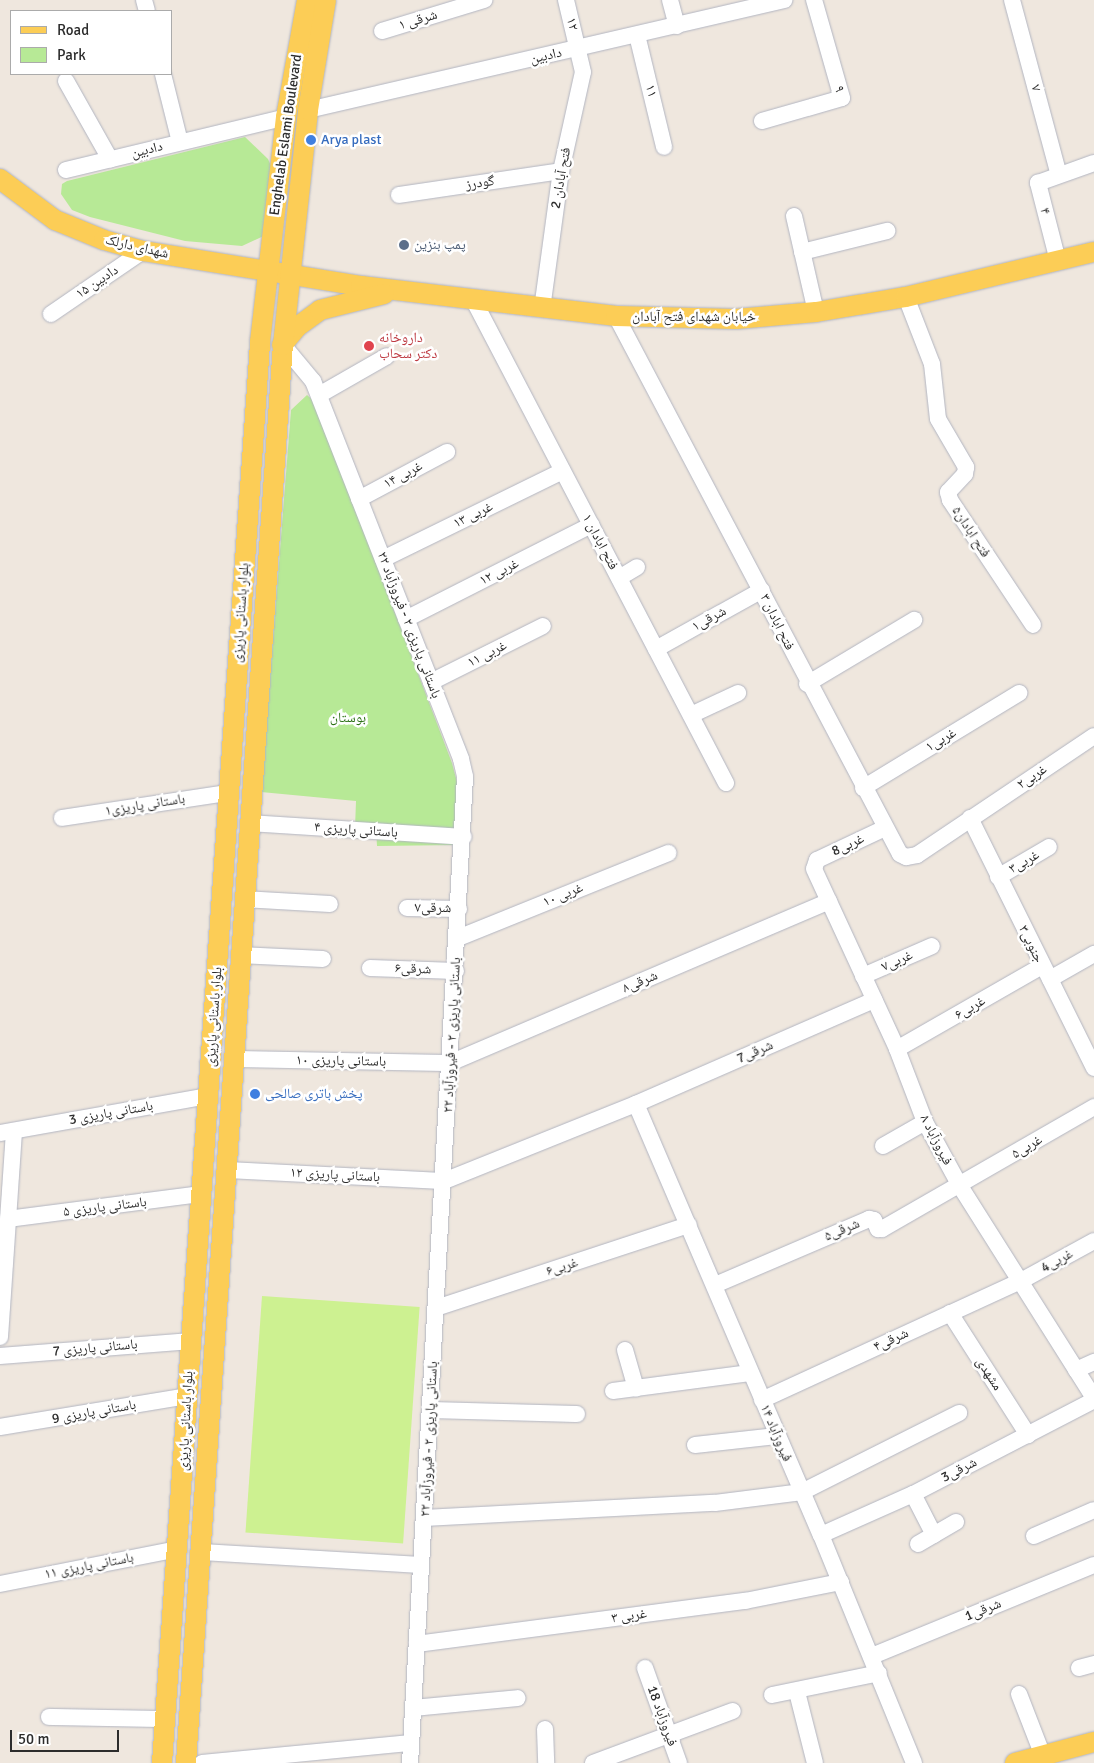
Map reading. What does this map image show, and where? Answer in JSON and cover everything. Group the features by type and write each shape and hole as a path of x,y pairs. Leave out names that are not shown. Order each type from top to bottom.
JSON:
{"main road":[{"name":"Enghelab Eslami Boulevard","path":"267,271 286,116 307,0"},
{"name":"Enghelab Eslami Boulevard","path":"289,274 308,110 326,0"},
{"name":"شهدای دارلک","path":"3,184 55,220 104,240 143,250 289,274"},
{"name":"خیابان شهدای فتح آبادان","path":"289,274 400,291 542,309 616,316 736,319 816,312 906,298 1093,254"},
{"name":"بلوار باستانی پاریزی","path":"162,1763 179,1549 228,793 260,342 267,271"},
{"name":"بلوار باستانی پاریزی","path":"186,1763 202,1552 239,955 289,274"},
{"path":"260,342 283,345 297,327 320,310 400,291"},
{"path":"1015,1763 1094,1742"}],"street":[{"name":"۱ شرقی","path":"382,31 484,0"},
{"name":"۱۲","path":"566,0 578,49"},
{"path":"670,0 677,26"},
{"name":"دادبین","path":"308,110 784,0"},
{"name":"۹","path":"762,121 842,98 814,0"},
{"name":"۷","path":"1012,0 1059,175"},
{"name":"۱۱","path":"637,35 664,147"},
{"name":"فتح آبادان 2","path":"542,309 561,171 583,72 578,49"},
{"path":"162,75 180,142"},
{"path":"66,81 110,159"},
{"name":"دادبین","path":"66,170 286,116"},
{"path":"1059,175 1094,163"},
{"name":"گودرز","path":"399,195 561,171"},
{"name":"۴","path":"1058,261 1038,183 1059,175"},
{"path":"794,216 816,312"},
{"path":"802,252 887,231"},
{"name":"دادبین ۱۵","path":"51,314 143,250"},
{"name":"فتح ابادان۵","path":"906,298 932,364 938,419 966,467 965,474 948,492 950,500 1033,625"},
{"name":"فتح ابادان ۱","path":"474,301 726,783"},
{"name":"فتح ابادان ۳","path":"616,316 762,590 807,684 900,854 906,857 917,854 970,818"},
{"name":"باستانی پاریزی ۲ - فیروزآباد ۲۲","path":"283,345 313,381 461,759 465,778 464,837 410,1763"},
{"path":"319,396 387,356"},
{"name":"غربی ۱۴","path":"359,499 447,452"},
{"name":"غربی ۱۳","path":"383,559 563,472"},
{"name":"غربی ۱۲","path":"406,619 591,525"},
{"path":"619,578 637,567"},
{"name":"شرقی۱","path":"656,649 762,590"},
{"path":"807,684 914,620"},
{"name":"غربی ۱۱","path":"431,682 543,626"},
{"path":"691,715 738,693"},
{"name":"غربی۱","path":"864,788 1019,693"},
{"name":"غربی۲","path":"970,818 1094,736"},
{"name":"باستانی پاریزی۱","path":"62,818 228,793"},
{"name":"جنوبی۳","path":"970,818 1093,1064"},
{"name":"باستانی پاریزی ۴","path":"249,823 464,837"},
{"name":"غربی8","path":"813,864 885,828"},
{"name":"غربی۳","path":"998,876 1049,848"},
{"name":"غربی ۱۰","path":"458,938 668,852"},
{"name":"فیروزآباد ۸","path":"813,864 897,1049 925,1122 960,1186 1094,1399"},
{"path":"243,899 330,904"},
{"name":"شرقی۸","path":"450,1063 829,901"},
{"name":"شرقی۷","path":"407,908 459,909"},
{"name":"غربی۷","path":"863,976 932,946"},
{"path":"1046,972 1094,954"},
{"path":"239,955 323,959"},
{"name":"شرقی۶","path":"370,968 456,971"},
{"name":"غربی۶","path":"897,1049 1046,972"},
{"name":"شرقی7","path":"444,1181 636,1104 874,1000"},
{"name":"باستانی پاریزی ۱۰","path":"232,1059 450,1063"},
{"name":"باستانی پاریزی 3","path":"7,1132 208,1096"},
{"name":"فیروزآباد ۱۴","path":"636,1104 715,1284 750,1373 879,1672 914,1763"},
{"name":"غربی۵","path":"960,1186 1094,1107"},
{"path":"883,1146 925,1122"},
{"path":"0,1337 2,1285 8,1219 7,1132"},
{"name":"باستانی پاریزی ۱۲","path":"226,1170 444,1181"},
{"name":"شرقی۵","path":"715,1284 869,1219 874,1220 878,1229 882,1229 960,1186"},
{"name":"باستانی پاریزی ۵","path":"8,1219 201,1194"},
{"name":"غربی۶","path":"436,1308 689,1225"},
{"name":"غربی4","path":"1021,1281 1094,1241"},
{"name":"شرقی۴","path":"762,1400 1021,1281"},
{"name":"مشهدی","path":"950,1314 1028,1435"},
{"name":"باستانی پاریزی 7","path":"0,1356 191,1341"},
{"path":"625,1350 636,1388"},
{"path":"1076,1370 1094,1362"},
{"path":"613,1391 750,1373"},
{"name":"باستانی پاریزی 9","path":"0,1427 188,1396"},
{"name":"شرقی3","path":"821,1535 912,1494 1094,1399"},
{"path":"430,1410 577,1414"},
{"path":"424,1518 715,1503 802,1492 959,1413"},
{"path":"694,1445 777,1436"},
{"path":"912,1494 934,1535"},
{"path":"1034,1536 1094,1510"},
{"path":"918,1544 956,1522"},
{"name":"باستانی پاریزی ۱۱","path":"0,1584 179,1549"},
{"path":"202,1552 421,1565"},
{"name":"شرقی1","path":"872,1656 1094,1565"},
{"name":"غربی ۳","path":"417,1644 745,1601 841,1582"},
{"name":"فیروزآباد 18","path":"645,1668 679,1763"},
{"path":"772,1695 797,1692 879,1672"},
{"path":"797,1692 815,1763"},
{"path":"1019,1694 1043,1756"},
{"path":"413,1708 518,1698"},
{"path":"593,1763 732,1711"},
{"path":"49,1717 165,1720"},
{"path":"545,1728 546,1763"},
{"path":"202,1763 411,1743"}],"green space":[{"path":"245,137 268,159 275,175 268,234 242,246 185,241 90,217 72,210 61,194 62,184 67,181"},
{"name":"بوستان","path":"307,395 315,402 452,763 457,782 457,845 377,846 376,829 355,828 356,801 261,792 291,410"},
{"path":"262,1296 420,1307 403,1543 245,1532"}],"place":[{"name":"Arya plast","path":"311,140"},
{"name":"پمپ بنزین","path":"404,245"},
{"name":"داروخانه دکتر سحاب","path":"369,346"},
{"name":"پخش باتری صالحی","path":"255,1094"}]}
